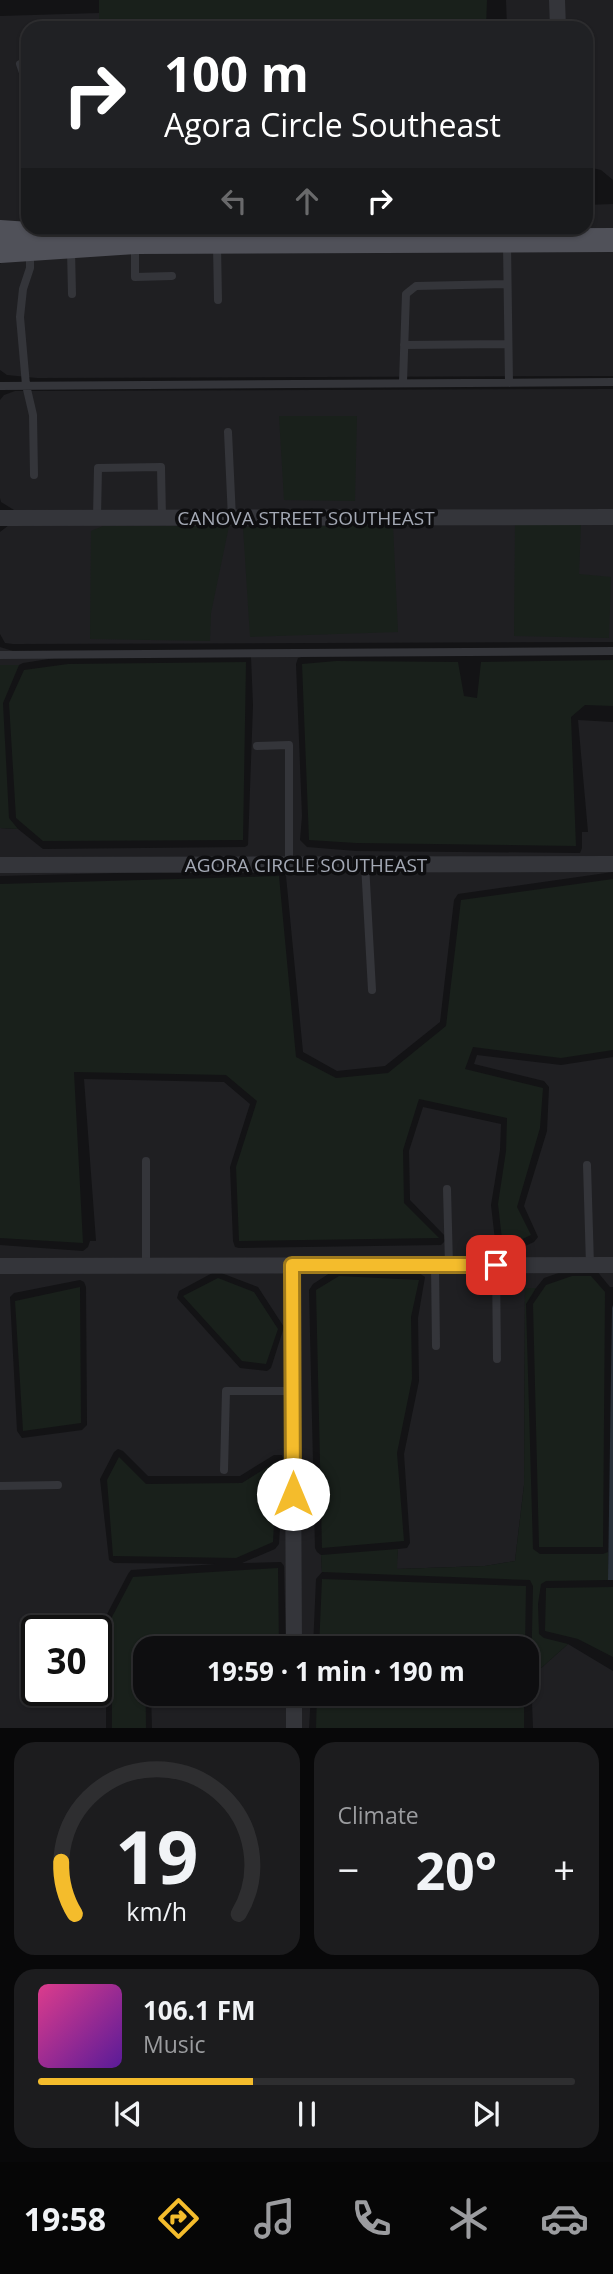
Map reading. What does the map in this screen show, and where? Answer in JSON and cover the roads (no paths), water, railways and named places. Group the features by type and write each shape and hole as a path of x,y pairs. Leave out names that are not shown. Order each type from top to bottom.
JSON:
{"main road":[{"path":"0,232 71,242 507,241 557,235"},
{"path":"573,235 613,240"},
{"path":"0,250 32,237"}],"street":[{"path":"557,0 558,21"},
{"name":"CANOVA STREET SOUTHEAST","path":"0,518 613,517"},
{"name":"AGORA CIRCLE SOUTHEAST","path":"0,865 613,864"},
{"path":"292,1265 294,1636"},
{"path":"0,1266 613,1265"},
{"path":"294,1706 294,1728"}],"lane":[{"path":"32,237 30,268 23,289 20,317 26,385 33,415 34,475"},
{"path":"507,241 509,383"},
{"path":"71,242 72,294"},
{"path":"135,242 135,277 172,276"},
{"path":"216,242 218,300"},
{"path":"403,383 406,294 416,286 508,284"},
{"path":"404,345 509,344"},
{"path":"0,386 613,382"},
{"path":"228,432 232,518"},
{"path":"97,517 98,468 161,467 162,518"},
{"path":"0,655 613,651"},
{"path":"257,746 289,746 289,865"},
{"path":"365,864 372,990"},
{"path":"146,1161 146,1266"},
{"path":"587,1165 590,1265"},
{"path":"436,1346 447,1189"},
{"path":"496,1265 497,1359"},
{"path":"224,1470 226,1391 293,1391"},
{"path":"0,1486 58,1485"}]}
